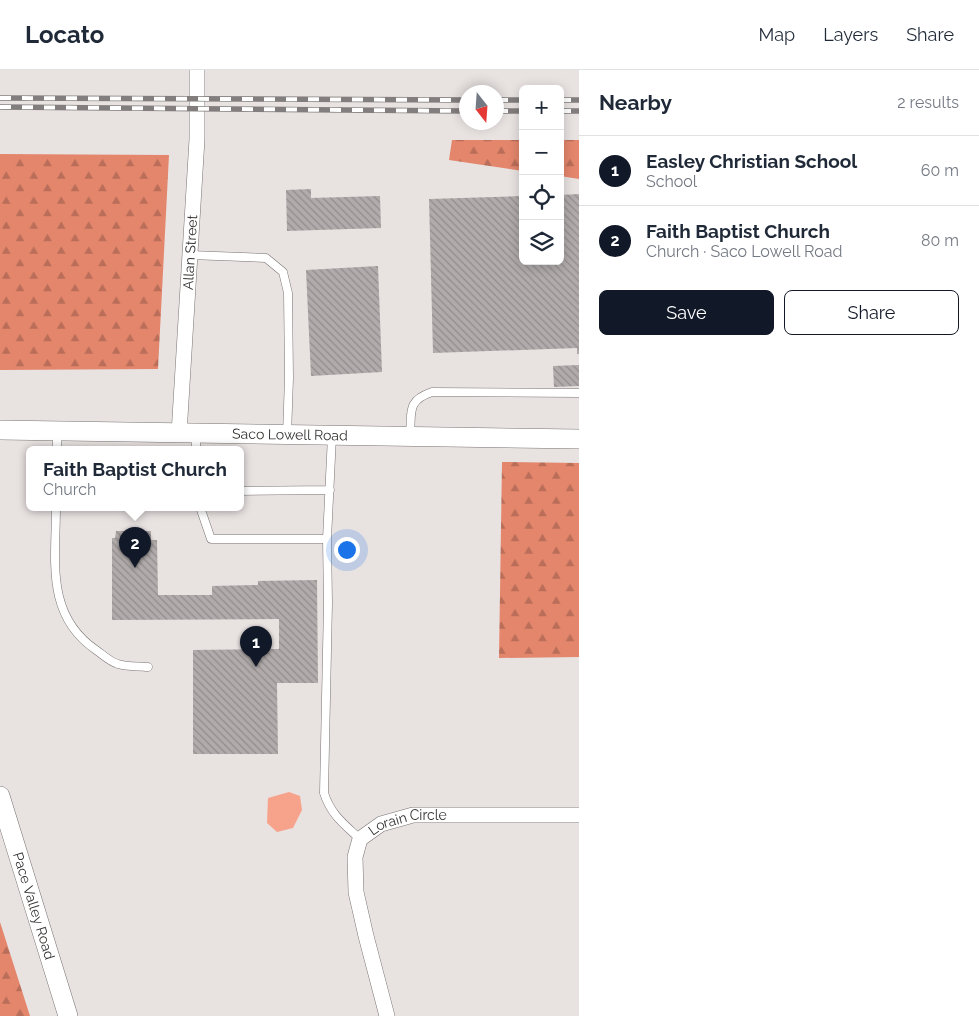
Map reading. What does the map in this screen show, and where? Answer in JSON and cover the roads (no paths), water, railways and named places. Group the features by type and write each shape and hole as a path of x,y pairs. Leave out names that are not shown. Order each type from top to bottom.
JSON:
{"street":[{"name":"Allan Street","path":"190,439 190,256 197,139 197,70"},
{"name":"Saco Lowell Road","path":"0,430 57,440 190,439 287,435 579,439"},
{"name":"Pace Valley Road","path":"0,796 68,1016"},
{"name":"Lorain Circle","path":"387,1016 356,892 355,857 360,839 381,824 414,815 579,815"}],"lane":[{"path":"190,256 266,258 283,272 288,293 289,378 287,435"},
{"path":"410,436 412,405 420,396 432,392 579,393"},
{"path":"332,436 327,539 328,604 324,794 328,806 336,817 360,839"},
{"path":"244,491 330,490"},
{"path":"56,511 55,576 61,606 72,629 86,643 117,664 148,667"},
{"path":"201,511 211,539 327,539"}],"railway":[{"path":"0,98 459,100"},
{"path":"504,100 519,100"},
{"path":"564,100 579,100"},
{"path":"0,107 459,111"},
{"path":"504,111 519,111"},
{"path":"564,111 579,111"}],"place":[{"name":"Faith Baptist Church","path":"135,568"},
{"name":"Easley Christian School","path":"256,667"}]}
